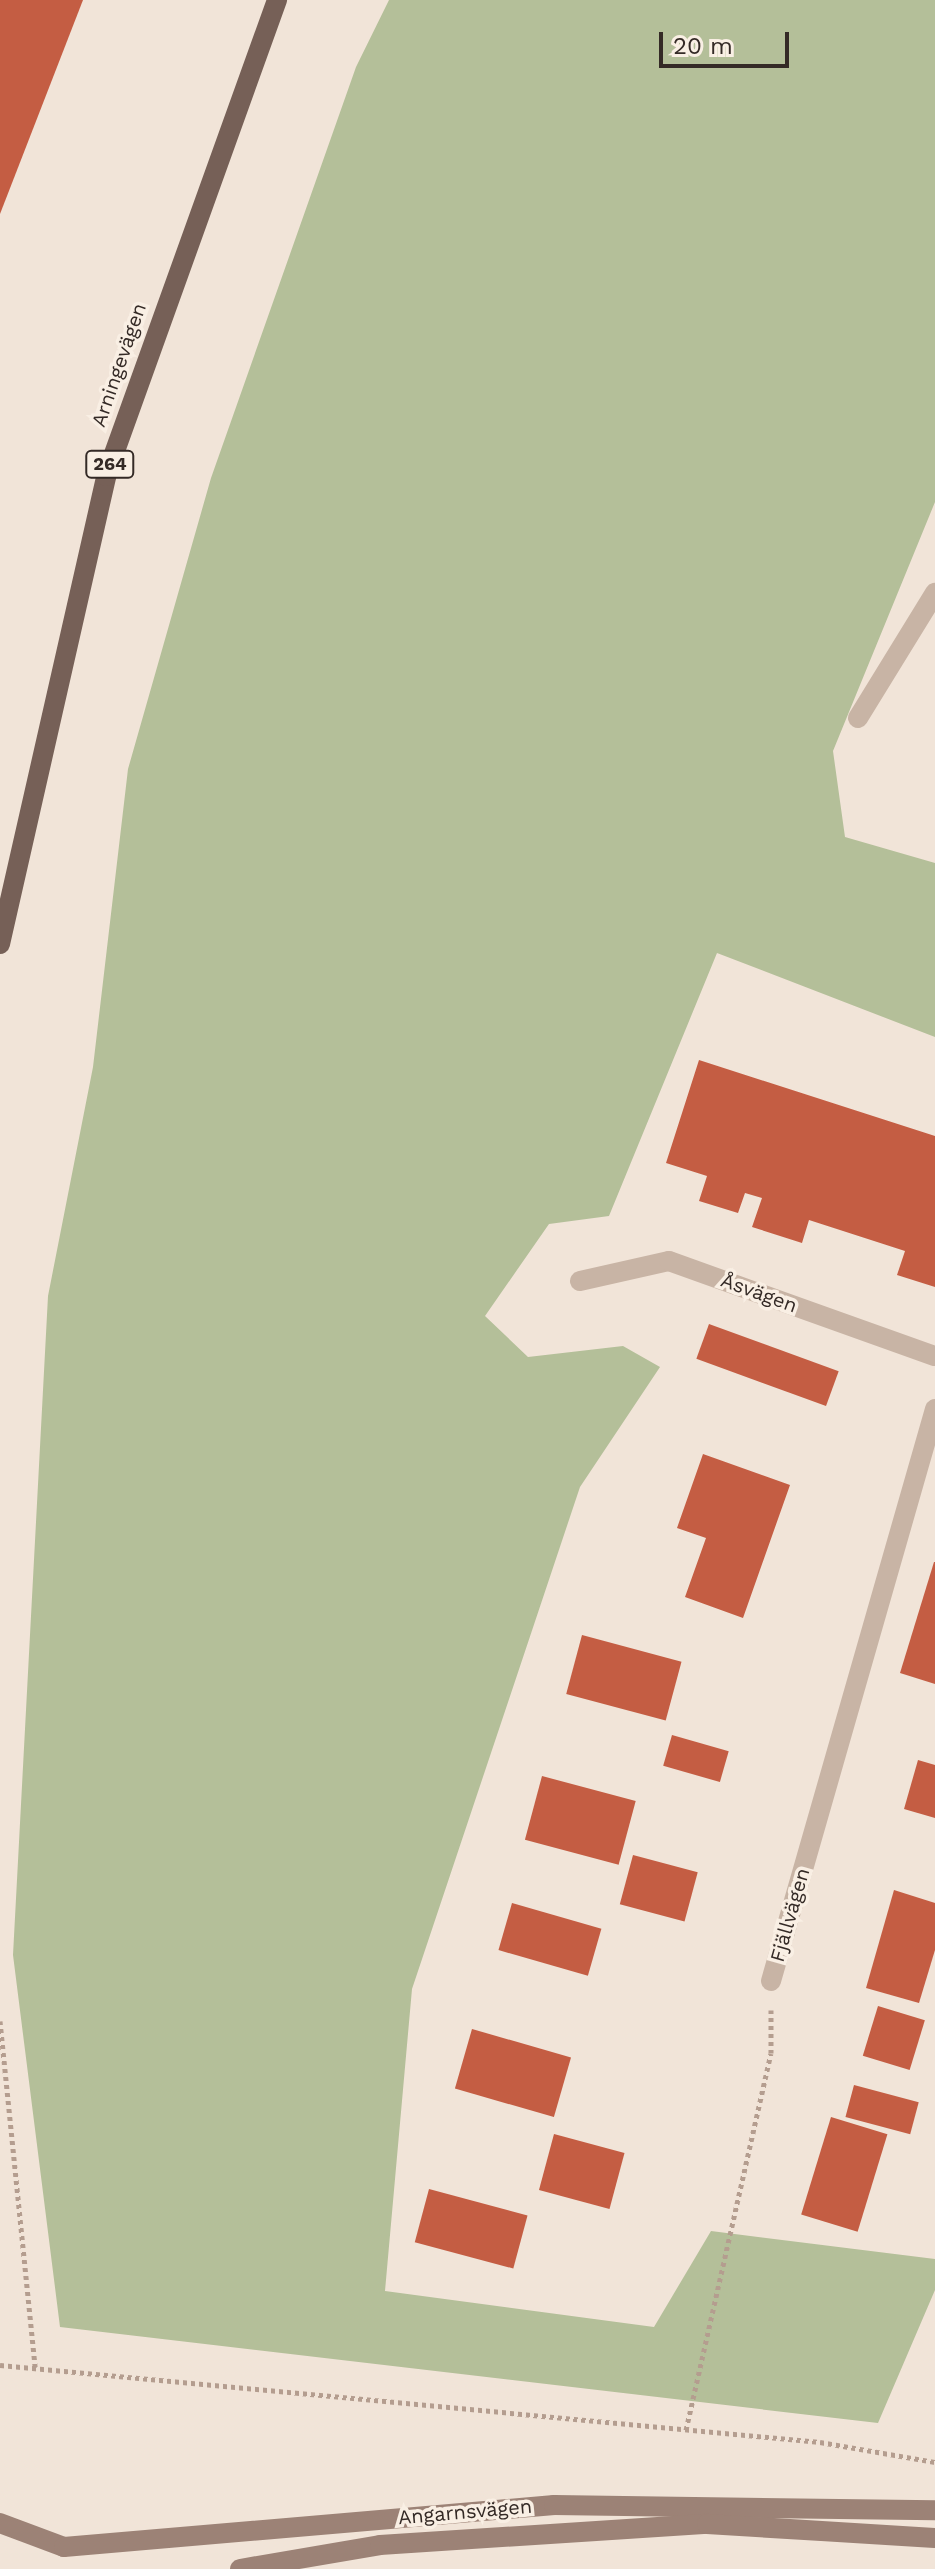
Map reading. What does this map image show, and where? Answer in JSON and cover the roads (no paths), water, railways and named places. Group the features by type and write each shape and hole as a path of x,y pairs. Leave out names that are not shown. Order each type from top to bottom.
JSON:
{"main road":[{"name":"Arningevägen","path":"0,944 106,476 205,189 277,0"},
{"name":"Angarnsvägen","path":"0,2523 64,2547 554,2505 935,2510"},
{"name":"Angarnsvägen","path":"240,2569 380,2545 707,2524 935,2538"}],"street":[{"path":"858,718 935,593"},
{"name":"Åsvägen","path":"580,1281 669,1261 935,1356"},
{"name":"Fjällvägen","path":"771,1981 935,1409"}]}
